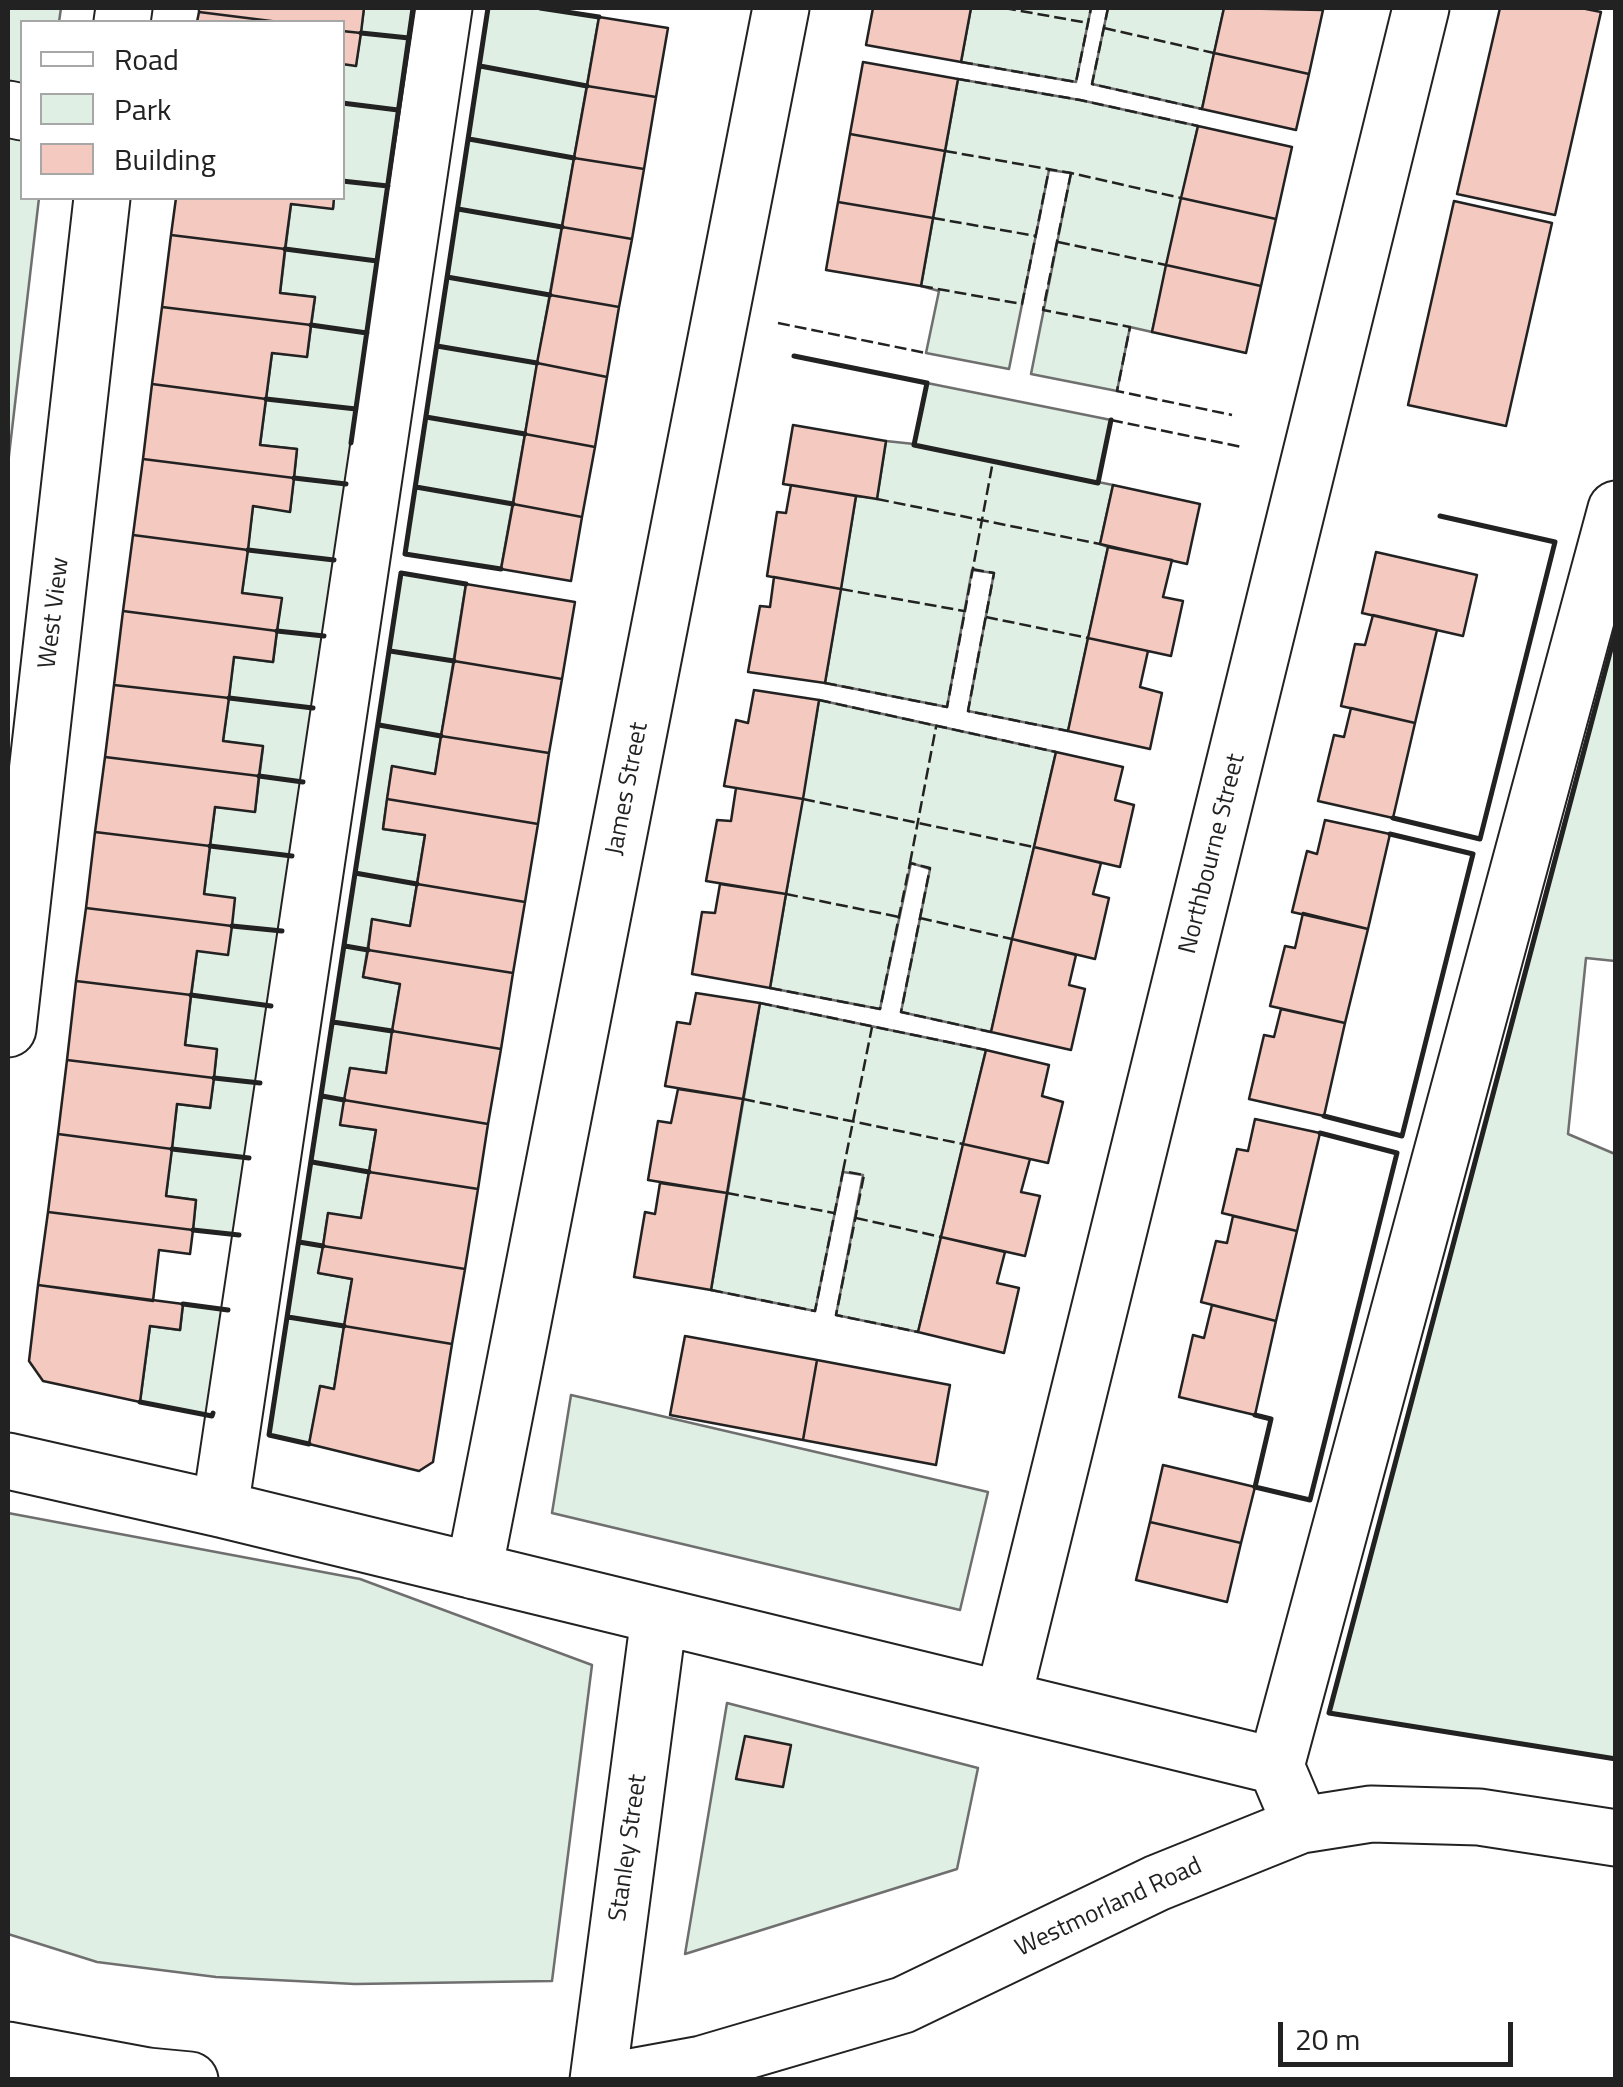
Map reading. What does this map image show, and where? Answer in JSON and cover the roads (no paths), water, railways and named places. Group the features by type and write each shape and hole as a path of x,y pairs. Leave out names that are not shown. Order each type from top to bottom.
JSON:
{"street":[{"path":"220,1509 444,8"},
{"name":"James Street","path":"474,1571 781,8"},
{"name":"Northbourne Street","path":"1004,1700 1422,8"},
{"name":"West View","path":"8,1029 102,200"},
{"path":"1301,1825 1276,1766 1616,509"},
{"path":"8,1461 1276,1766"},
{"name":"Stanley Street","path":"598,2080 660,1617"},
{"name":"Westmorland Road","path":"614,2080 702,2064 903,2005 1156,1883 1301,1825 1372,1814 1461,1817 1616,1838"},
{"path":"8,2050 190,2080"}]}
